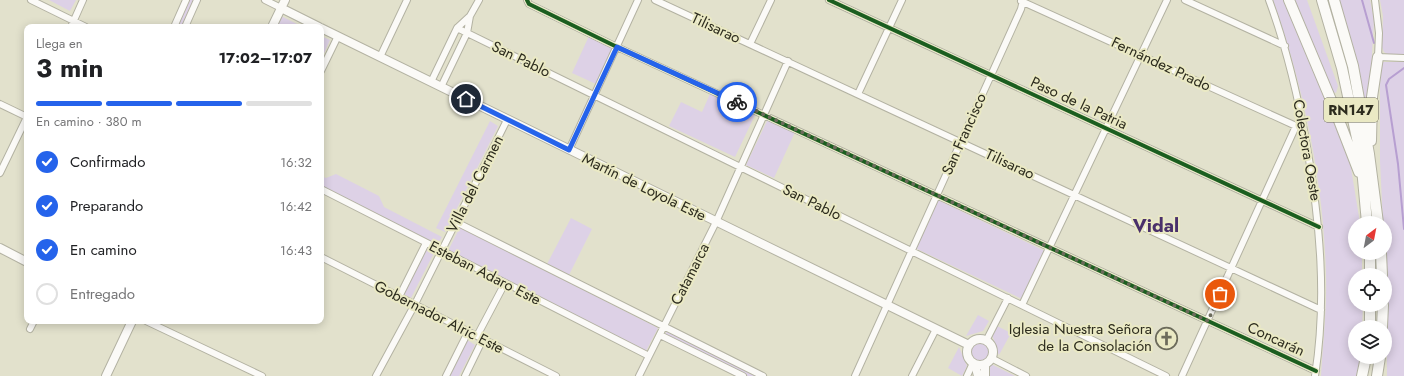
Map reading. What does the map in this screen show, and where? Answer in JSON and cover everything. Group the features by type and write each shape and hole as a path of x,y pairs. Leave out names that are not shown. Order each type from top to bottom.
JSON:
{"highway":[{"path":"1289,0 1348,141 1364,190"},
{"name":"RN147","path":"1322,0 1342,68 1361,157 1366,216"},
{"name":"RN147","path":"1334,0 1353,66 1375,194 1377,216"},
{"path":"1375,194 1371,116 1378,58"},
{"path":"1362,376 1365,364"},
{"path":"1367,364 1367,376"},
{"path":"1378,376 1380,364"},
{"path":"1381,364 1382,376"}],"main road":[{"path":"273,24 284,0"},
{"name":"Martín de Loyola Este","path":"281,8 314,24"},
{"name":"Martín de Loyola Este","path":"324,29 507,120 969,345"},
{"path":"0,248 24,260"},
{"path":"106,376 131,324"},
{"path":"978,376 974,363 967,353 969,345 978,339 986,340 993,350 988,361 985,376"},
{"path":"974,363 988,361"}],"street":[{"path":"32,0 72,24 83,0"},
{"path":"175,24 186,0"},
{"path":"186,24 197,0"},
{"name":"Martín de Loyola Este","path":"265,0 281,8"},
{"path":"380,57 407,0"},
{"path":"441,87 467,33 470,16 478,0"},
{"path":"569,150 638,0"},
{"name":"Tilisarao","path":"655,0 961,141 1321,310"},
{"path":"750,44 771,0"},
{"name":"Paso de la Patria","path":"829,0 1104,129 1319,227"},
{"path":"858,94 902,0"},
{"path":"1022,305 1104,129 1167,0"},
{"path":"1185,0 1285,46"},
{"name":"Colectora Oeste","path":"1269,0 1295,81 1300,126 1315,197 1319,227 1322,280 1316,374"},
{"path":"1375,0 1378,33 1378,58 1404,58"},
{"name":"Fernández Prado","path":"1022,1 1300,126"},
{"name":"San Francisco","path":"854,376 888,306 911,251 991,75 1022,1"},
{"name":"Concarán","path":"528,2 617,47 1208,321 1316,374"},
{"path":"431,82 458,28 470,16"},
{"name":"San Pablo","path":"458,28 1166,376"},
{"path":"324,65 338,36"},
{"name":"Catamarca","path":"639,376 716,222 788,61"},
{"path":"0,104 24,116"},
{"name":"Villa del Carmen","path":"376,376 442,251 507,120"},
{"path":"0,173 24,123"},
{"path":"1182,376 1262,200 1300,126"},
{"name":"Esteban Adaro Este","path":"324,191 649,356"},
{"path":"456,222 762,376"},
{"path":"399,296 426,243"},
{"name":"Gobernador Alric Este","path":"324,258 556,376"},
{"path":"465,376 480,338 505,283"},
{"path":"986,340 1008,298"},
{"path":"30,329 32,324"},
{"path":"152,324 248,374 262,376"},
{"path":"912,376 936,329"},
{"path":"446,376 468,332"},
{"path":"660,334 743,376"},
{"path":"988,361 1026,376"},
{"path":"967,376 974,363"}],"shaded area":[{"path":"49,0 76,0 70,11"},
{"path":"190,0 194,0 182,24 178,24"},
{"path":"1273,0 1284,0 1344,144 1350,162 1359,216 1348,216 1348,260 1362,260 1362,268 1348,268 1348,312 1363,312 1362,320 1348,320 1348,364 1359,364 1357,376 1321,376 1326,288 1321,206 1317,171 1303,101"},
{"path":"1292,0 1307,0 1338,86 1336,93 1331,91"},
{"path":"1338,0 1370,0 1374,20 1367,137 1357,67"},
{"path":"1380,0 1404,0 1404,56 1389,55 1384,52 1382,47 1383,16"},
{"path":"281,16 297,24 277,24"},
{"path":"589,36 613,48 596,84 572,73"},
{"path":"324,37 330,40 324,53"},
{"path":"1382,62 1404,62 1404,376 1387,376 1387,364 1392,364 1392,320 1386,320 1386,312 1392,312 1392,268 1386,268 1385,260 1392,260 1392,216 1383,216 1380,161 1380,68"},
{"path":"710,94 755,115 735,157 669,126 681,102 702,112"},
{"path":"768,119 795,132 774,178 746,165"},
{"path":"490,121 498,126 445,232 436,228"},
{"path":"336,174 379,196 384,207 442,237 437,245 324,188 324,177 326,178"},
{"path":"938,200 1045,251 1022,299 915,248"},
{"path":"571,218 592,229 569,275 547,264"},
{"path":"460,227 658,328 646,351 448,251"},
{"path":"428,245 436,249 411,298 403,294"},
{"path":"978,315 989,321 983,331 966,336"},
{"path":"997,326 1011,333 999,355 992,336"},
{"path":"667,331 757,376 748,376 665,335"},
{"path":"467,340 475,345 459,376 449,376"},
{"path":"980,342 987,345 990,352 987,359 980,362 973,359 970,352 973,345"},
{"path":"959,347 967,366 962,376 948,368"},
{"path":"991,364 1015,376 986,376 987,367"}],"waterway":[{"path":"1362,0 1374,43"},
{"path":"1404,68 1389,79 1386,85 1398,164 1404,229"}],"cycle path":[{"path":"527,0 529,4 617,47 1316,371"},
{"path":"829,0 1319,227"}],"way so far":[{"path":"737,102 1208,321 1220,294"}],"place":[{"name":"Iglesia Nuestra Señora de la Consolación","path":"1167,338"}],"district":[{"name":"Vidal","path":"1156,225"}],"route":[{"path":"466,99 569,150 617,47 737,102"}]}
